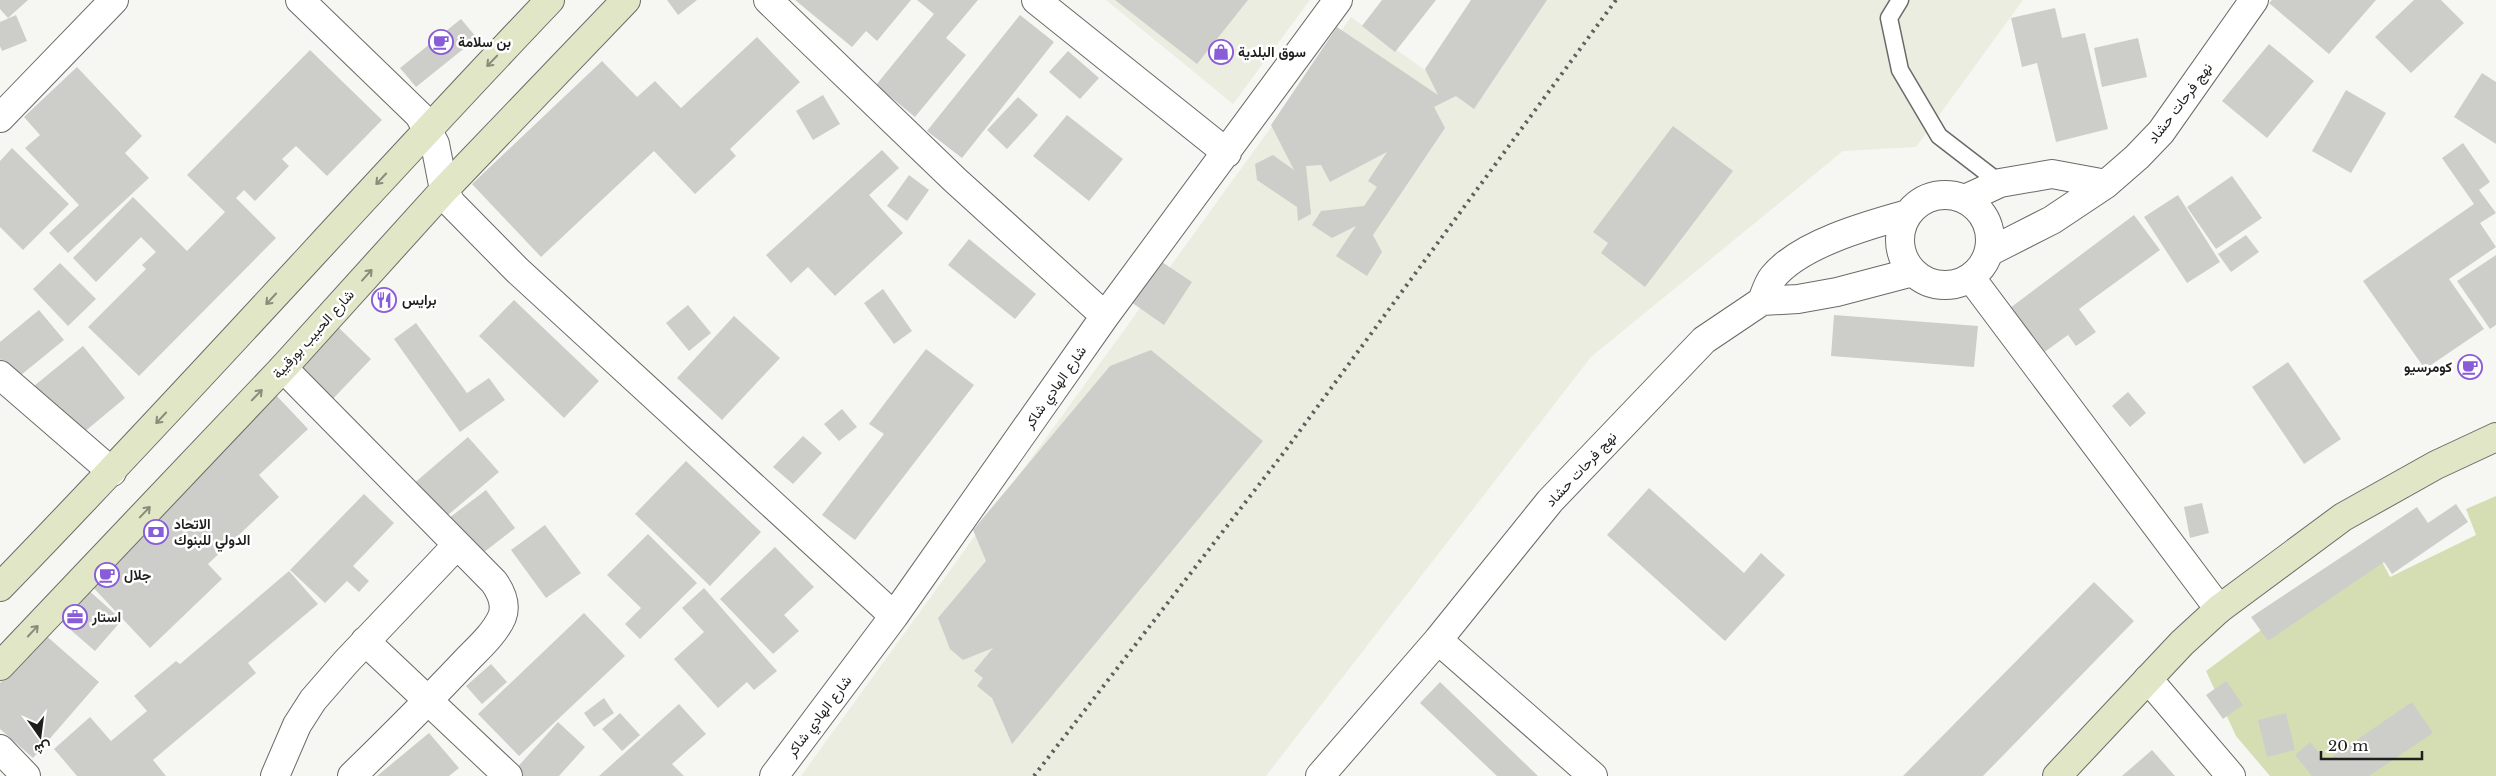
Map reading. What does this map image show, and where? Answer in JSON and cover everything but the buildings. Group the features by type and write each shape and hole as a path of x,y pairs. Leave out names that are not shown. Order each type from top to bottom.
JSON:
{"street":[{"path":"0,118 114,0"},
{"path":"300,0 419,115 428,128 439,159 444,190 451,203 466,220 517,270 894,616"},
{"path":"0,587 112,472 428,128 550,0"},
{"name":"شارع الحبيب بورقيبة","path":"0,666 283,368 444,190 626,0"},
{"path":"768,0 955,180 1105,316"},
{"path":"1036,0 1227,153"},
{"name":"شارع الهادي شاكر","path":"774,776 894,616 1105,316 1338,0"},
{"name":"نهج فرحات حشاد","path":"1989,252 2052,220 2106,184 2161,132 2254,0"},
{"path":"1965,199 2000,183 2052,174 2106,184"},
{"path":"1934,196 1965,199 1977,209 1986,222 1990,237 1989,252 1982,266 1971,278 1956,284 1940,285 1925,281 1913,272 1904,259 1900,244 1901,228 1908,214 1919,203 1934,196"},
{"path":"1908,214 1849,230 1791,261 1773,277 1762,301 1798,299 1837,292 1913,272"},
{"path":"1971,278 2219,609"},
{"name":"نهج فرحات حشاد","path":"1320,776 1438,640 1550,501 1704,340 1762,301"},
{"path":"283,368 494,582 502,594 504,605 502,617 493,632 428,701 352,776"},
{"path":"0,375 112,472"},
{"path":"2057,776 2182,643 2219,609 2344,517 2436,465 2496,437"},
{"path":"275,776 297,725 313,700 365,641 457,545"},
{"path":"1438,640 1593,776"},
{"path":"365,641 508,776"},
{"path":"2148,679 2231,776"},
{"path":"0,749 26,776"}],"lane":[{"path":"1900,0 1888,18 1900,70 1938,136 2000,183"}],"shaded area":[{"name":"سوق البلدية","path":"1106,0 1310,0 1233,104"},
{"path":"1546,0 2023,0 1916,147 1843,151 1591,357 1266,776 801,776 1351,17 1472,104"}],"green space":[{"path":"2496,496 2496,776 2270,776 2236,736 2206,671 2374,546 2390,577 2476,535 2466,509"}],"railway":[{"path":"1034,776 1285,451 1616,0"}],"place":[{"name":"بن سلامة","path":"441,42"},
{"name":"سوق البلدية","path":"1221,52"},
{"name":"برايس","path":"384,300"},
{"name":"كومرسيو","path":"2470,367"},
{"name":"الاتحاد الدولي للبنوك","path":"156,532"},
{"name":"جلال","path":"107,575"},
{"name":"استار","path":"75,617"}]}
